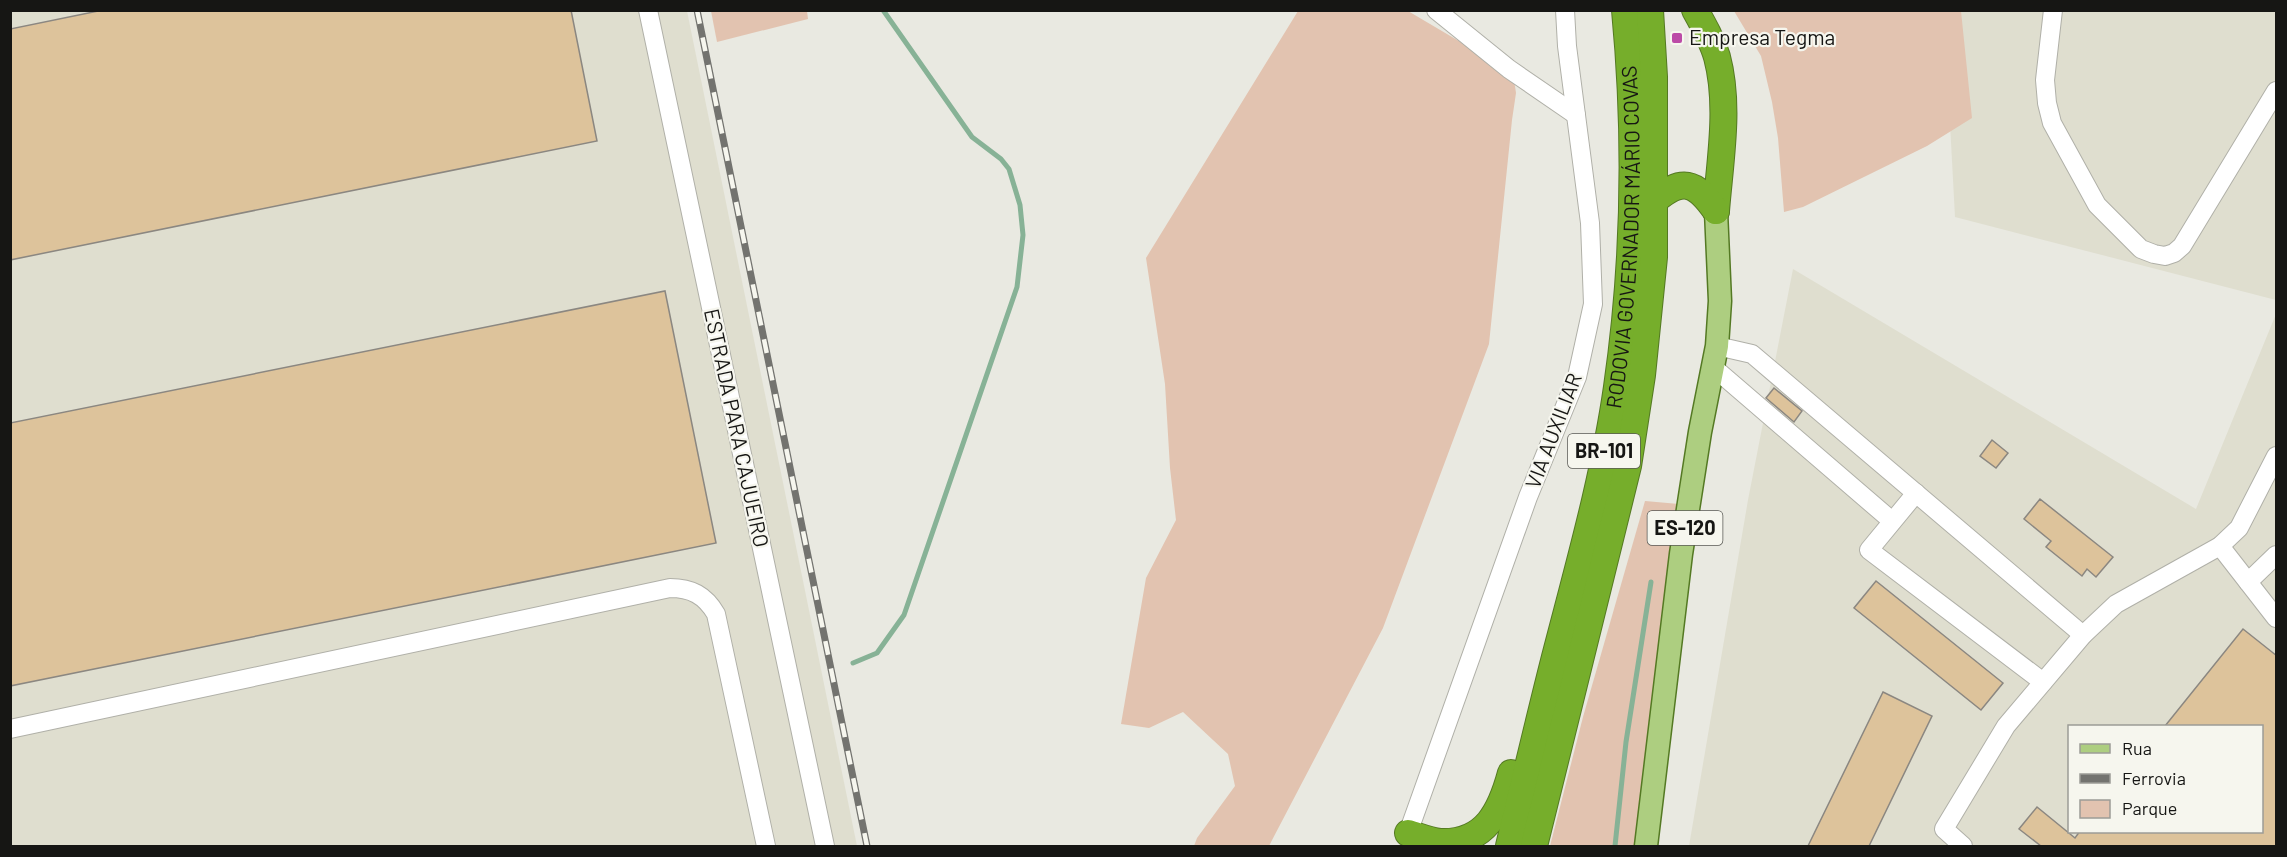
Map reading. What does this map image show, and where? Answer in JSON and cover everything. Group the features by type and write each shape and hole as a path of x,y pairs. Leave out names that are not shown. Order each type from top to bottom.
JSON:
{"highway":[{"name":"RODOVIA GOVERNADOR MÁRIO COVAS","path":"1509,846 1587,534 1617,388 1625,319 1633,183 1633,130 1625,10"},
{"name":"RODOVIA GOVERNADOR MÁRIO COVAS","path":"1534,846 1628,466 1650,306 1654,256 1654,77 1650,10"},
{"path":"1695,10 1710,36 1721,79 1724,106 1716,211"},
{"path":"1653,202 1666,190 1682,185 1693,187 1704,194 1716,211"},
{"path":"1406,840 1441,844 1463,839 1494,818 1503,800 1524,727 1555,659"}],"main road":[{"name":"ES-120","path":"1646,846 1681,554 1700,432 1715,356 1720,301 1716,211"}],"street":[{"name":"ESTRADA PARA CAJUEIRO","path":"648,10 825,846"},
{"path":"1436,10 1509,69 1576,115"},
{"name":"VIA AUXILIAR","path":"1406,840 1528,497 1577,377 1593,304 1590,223 1567,46 1565,10"},
{"path":"2053,10 2045,80 2046,103 2052,123 2097,205 2141,249 2154,254 2165,256 2174,253 2182,246 2277,91"},
{"path":"1715,356 1752,354 2083,635"},
{"path":"1715,356 1892,521"},
{"path":"1963,846 1944,829 2006,726 2083,635 2116,604 2220,546 2239,528 2277,456"},
{"path":"1916,493 1869,550 2043,682"},
{"path":"2220,546 2277,618"},
{"path":"2248,582 2277,555"},
{"path":"10,729 646,593 680,588 700,595 716,614 766,846"}],"shaded area":[{"path":"10,11 687,11 857,846 11,846"},
{"path":"1944,11 2276,11 2276,300 1955,217"},
{"path":"1793,269 2196,509 2276,314 2276,846 1689,846 1748,500"}],"green space":[{"path":"711,11 807,11 808,19 717,42"},
{"path":"1298,11 1408,11 1513,73 1516,93 1489,344 1383,628 1269,846 1194,846 1197,838 1235,786 1228,754 1183,712 1149,728 1121,724 1146,578 1176,520 1165,384 1146,258"},
{"path":"1734,11 1961,11 1972,118 1927,146 1803,207 1784,212 1778,138 1761,56"},
{"path":"1645,501 1679,504 1637,846 1550,846 1583,717"}],"building":[{"path":"103,10 571,10 597,141 10,260 10,29"},
{"path":"665,291 716,543 10,686 10,423"},
{"path":"1774,388 1802,411 1794,422 1766,398"},
{"path":"1992,440 2008,453 1996,468 1980,456"},
{"path":"2040,499 2113,557 2096,577 2087,569 2082,576 2046,547 2051,541 2024,519"},
{"path":"1876,581 2003,683 1981,710 1854,608"},
{"path":"2243,629 2277,656 2277,846 2041,846 2019,829 2037,807 2075,838 2079,833 2263,833 2263,725 2166,725"},
{"path":"1883,692 1932,716 1869,846 1808,846"}],"waterway":[{"path":"853,663 877,653 904,615 1017,287 1023,235 1020,205 1009,169 1001,159 972,137 883,10"},
{"path":"1615,846 1626,742 1651,582"}],"railway":[{"path":"697,10 867,846"}],"place":[{"name":"Empresa Tegma","path":"1677,38"}]}
